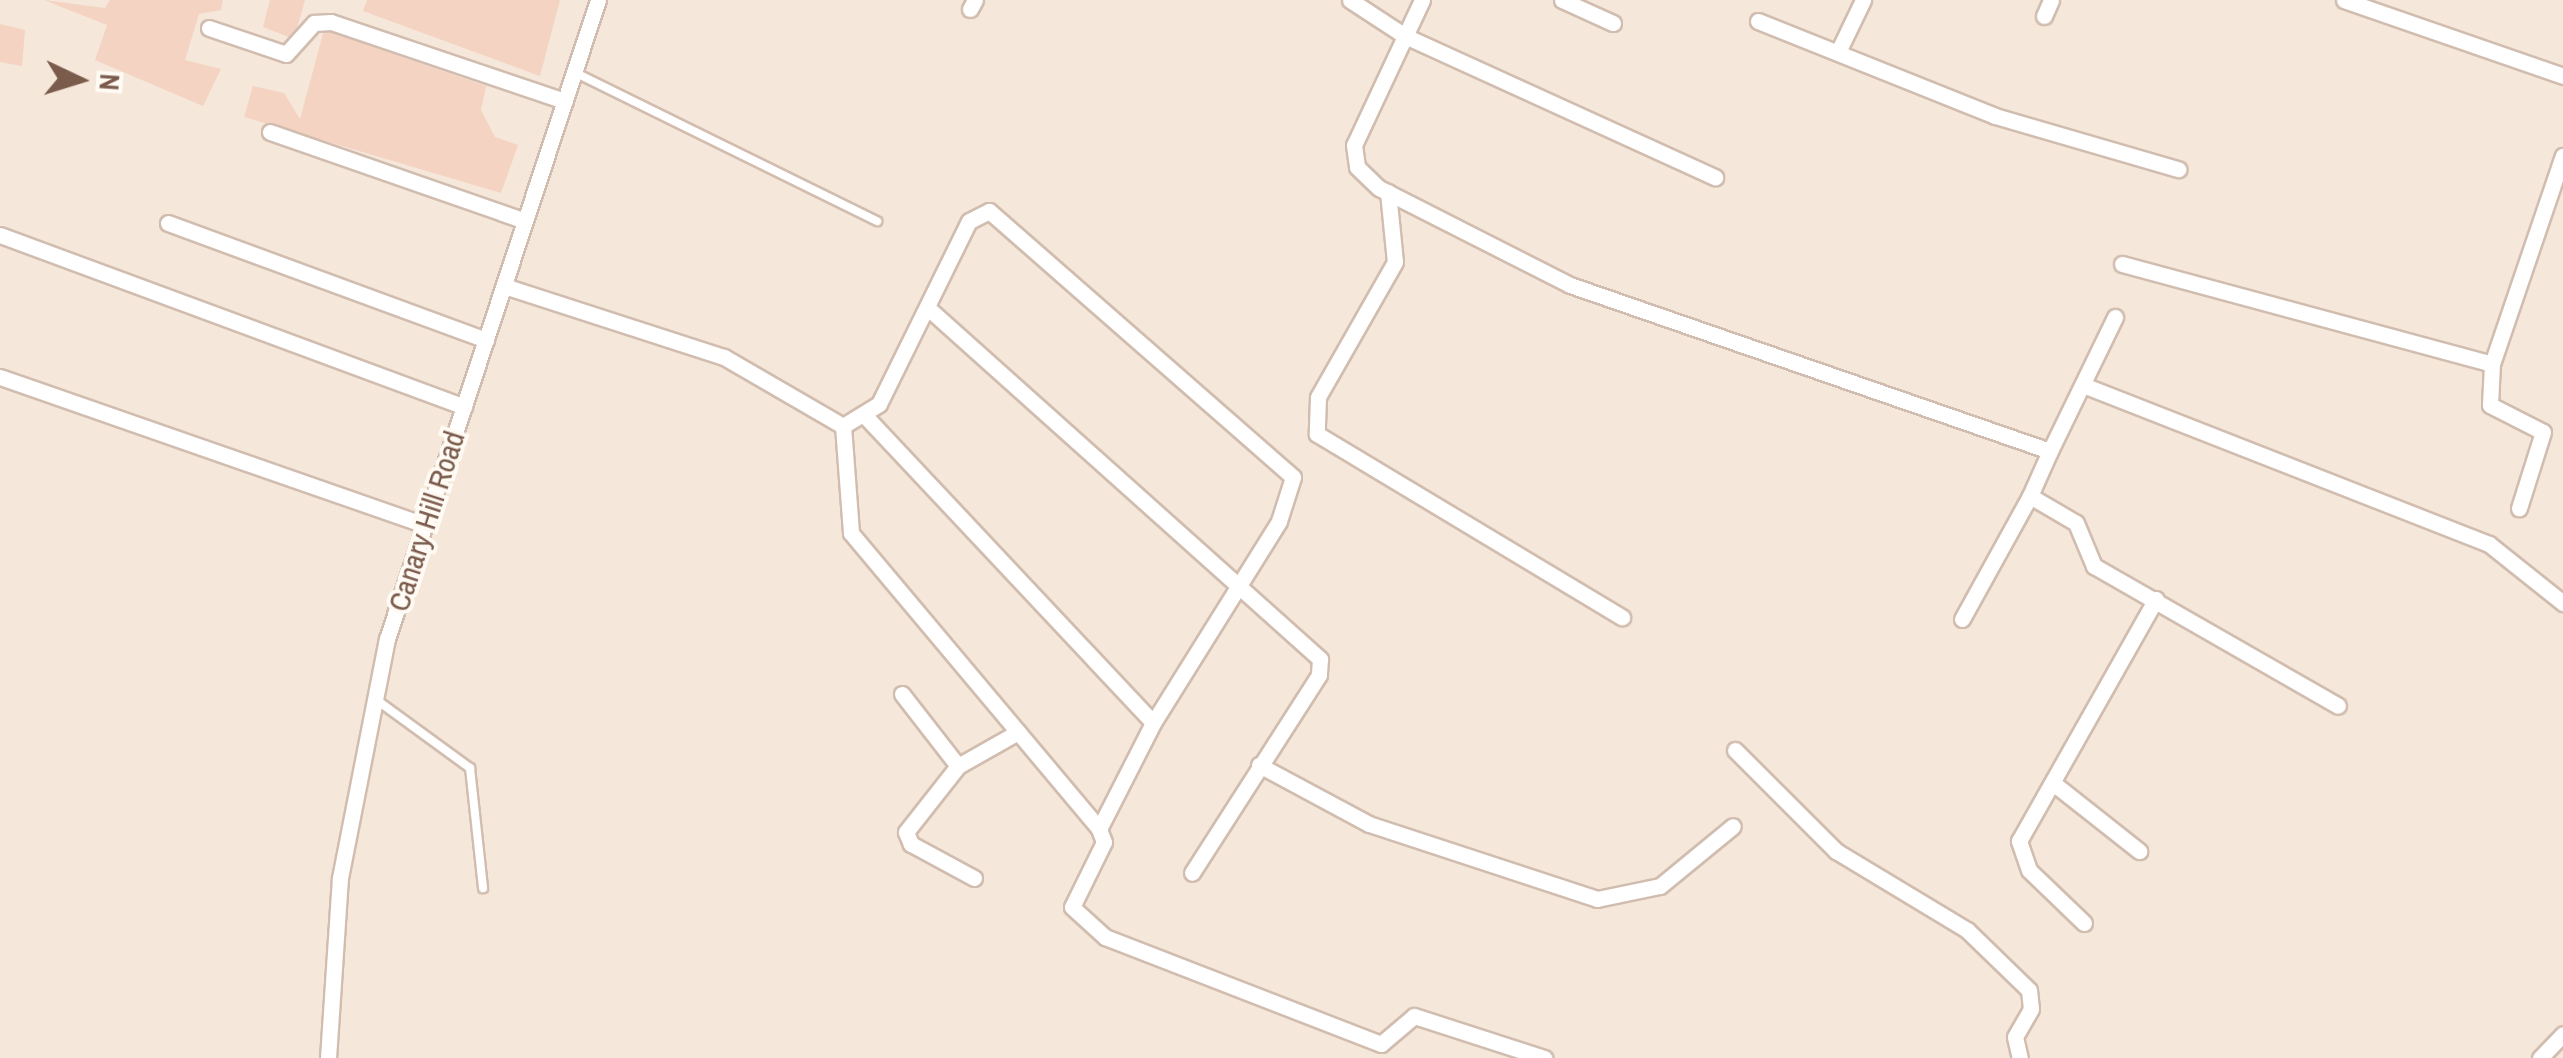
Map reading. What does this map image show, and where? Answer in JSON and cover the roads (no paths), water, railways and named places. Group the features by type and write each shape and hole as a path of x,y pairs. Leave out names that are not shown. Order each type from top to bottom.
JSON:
{"street":[{"name":"Canary Hill Road","path":"328,1058 340,878 373,696 425,525 598,0"},
{"path":"1350,0 1405,36 1715,177"},
{"path":"1422,0 1354,146 1357,167 1388,192 1570,285 2050,451"},
{"path":"1562,0 1613,23"},
{"path":"1838,52 1863,0"},
{"path":"2044,16 2051,0"},
{"path":"2344,0 2563,76"},
{"path":"1758,21 1995,116 2178,169"},
{"path":"209,28 286,54 314,24 331,22 565,100"},
{"path":"270,132 525,221"},
{"path":"2519,508 2543,432 2490,405 2492,364 2563,156"},
{"path":"1388,192 1395,262 1318,398 1317,434 1622,617"},
{"path":"504,286 724,357 844,426 867,418 929,309 969,221 996,214 1257,437 1294,488 1153,723 1099,829"},
{"path":"168,223 486,340"},
{"path":"0,236 464,407"},
{"path":"2122,264 2492,364"},
{"path":"929,309 1321,664 1192,873"},
{"path":"1962,619 2030,496 2115,318"},
{"path":"0,377 425,525"},
{"path":"2083,384 2488,544 2563,603"},
{"path":"867,418 1153,723"},
{"path":"844,426 850,533 1099,829 1104,842 1072,903 1090,927 1386,1051 1414,1016 1544,1058"},
{"path":"2030,496 2076,522 2094,566 2338,706"},
{"path":"2084,922 2020,857 2023,829 2156,600"},
{"path":"902,694 958,766"},
{"path":"974,878 906,837 958,766 1018,732"},
{"path":"1736,750 1836,851 1967,930 2029,990 2031,1009 2015,1037 2020,1058"},
{"path":"1258,765 1369,824 1597,900 1660,886 1733,826"},
{"path":"2053,783 2139,851"},
{"path":"2540,1058 2563,1034"}],"lane":[{"path":"574,72 878,221"},
{"path":"373,696 470,768 483,888"}]}
